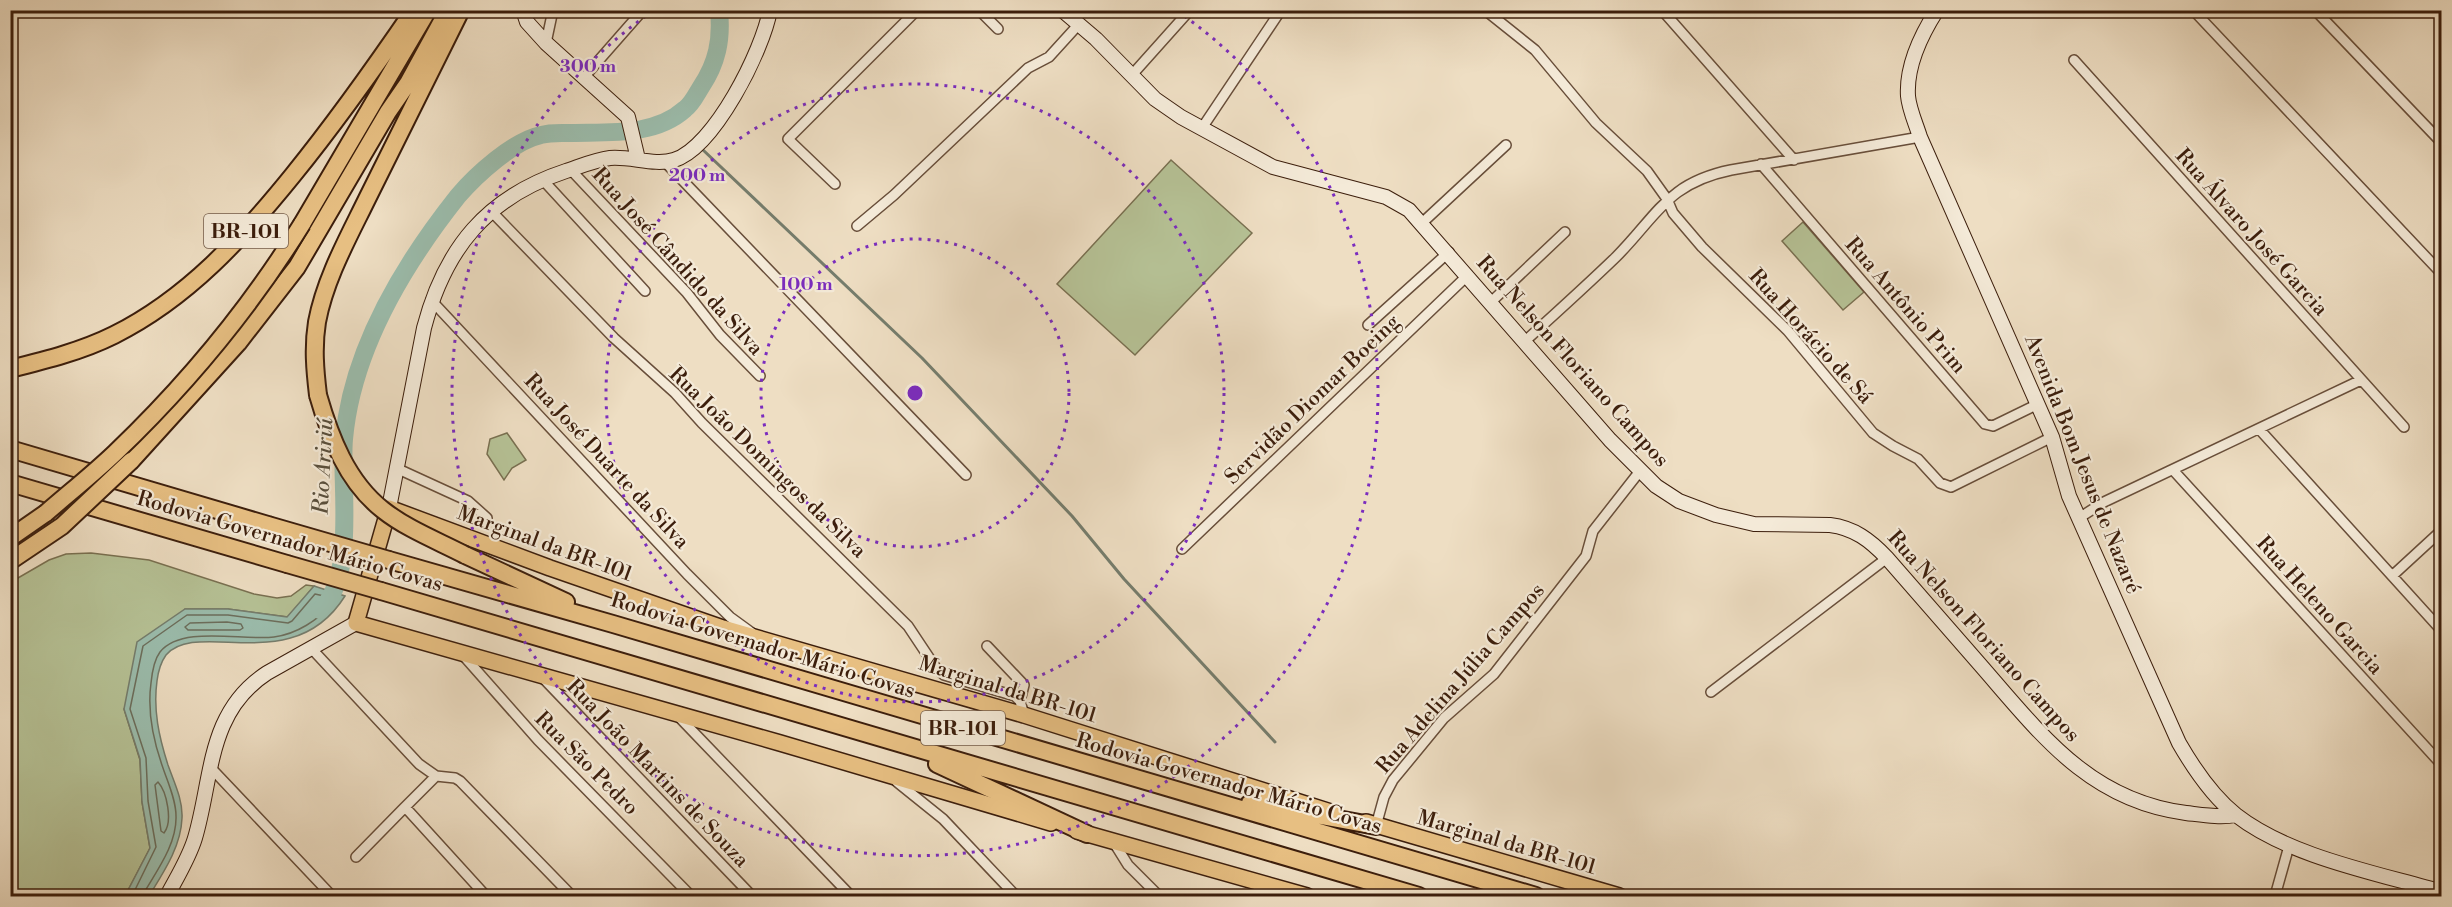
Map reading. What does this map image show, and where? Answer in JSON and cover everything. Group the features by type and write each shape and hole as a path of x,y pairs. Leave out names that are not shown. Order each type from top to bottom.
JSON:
{"highway":[{"name":"BR-101","path":"10,369 60,356 114,335 148,315 192,284 233,246 278,193 341,114 414,10"},
{"name":"BR-101","path":"10,538 46,513 115,453 181,384 259,288 302,224 428,10"},
{"name":"BR-101","path":"10,561 62,526 138,453 238,343 285,284 388,112 408,83 448,10"},
{"path":"462,10 332,273 321,304 315,340 314,360 318,395 327,428 342,459 368,496 393,516 465,555 613,624"},
{"name":"Rodovia Governador Mário Covas","path":"10,449 613,624 1536,897"},
{"name":"Rodovia Governador Mário Covas","path":"10,483 1419,897"},
{"path":"887,740 1087,834"},
{"path":"1155,784 1376,826"}],"main road":[{"name":"Marginal da BR-101","path":"389,508 550,568 761,639 1022,708 1376,826 1619,897"},
{"path":"389,508 356,623 675,713 1307,897"}],"street":[{"path":"546,43 553,10"},
{"path":"585,76 643,10"},
{"path":"389,508 431,300 452,257 475,225 521,189 570,169 637,152 664,161 673,160 690,152 710,133 753,58 763,36 770,10"},
{"path":"835,184 788,139 917,10"},
{"path":"979,10 998,29"},
{"name":"Rua Nelson Floriano Campos","path":"1062,10 1159,103 1202,128 1273,167 1394,200 1409,210 1449,252 1524,342 1640,471 1668,495 1696,508 1754,524 1841,527 1862,536 1887,558 2041,735 2073,765 2124,796 2163,810 2226,817 2236,815"},
{"path":"1131,76 1190,10"},
{"path":"1202,128 1281,10"},
{"name":"Rua Horácio de Sá","path":"1485,10 1535,50 1596,123 1647,171 1667,199 1673,213 1702,247 1774,316 1882,440 1918,459 1940,483 1951,487 2052,438"},
{"path":"1662,10 1794,160"},
{"name":"Avenida Bom Jesus de Nazaré","path":"1937,10 1916,49 1909,77 1908,97 1920,137 2038,404 2052,438 2069,496 2179,743 2195,770 2236,815 2289,846 2442,892"},
{"path":"2193,10 2442,274"},
{"path":"2315,10 2442,143"},
{"path":"525,16 546,43 585,76 630,121 637,152"},
{"path":"857,226 894,195 1028,68 1049,57 1079,24"},
{"name":"Rua Álvaro José Garcia","path":"2074,60 2404,427"},
{"path":"1524,342 1617,255 1667,199 1706,176 1920,137"},
{"path":"1422,223 1506,145"},
{"path":"664,161 966,475"},
{"name":"Rua Antônio Prim","path":"1761,165 1984,424 1994,426 2038,404"},
{"name":"Rua José Cândido da Silva","path":"570,169 687,293 720,335 760,376"},
{"path":"542,179 645,291"},
{"name":"Rua João Domingos da Silva","path":"492,212 614,339 675,393 708,429 908,626 936,668 944,675 1015,696 1022,708"},
{"path":"1491,302 1565,232"},
{"path":"1368,325 1449,252"},
{"name":"Servidão Diomar Boeing","path":"1182,549 1468,275"},
{"name":"Rua José Duarte da Silva","path":"431,300 687,574 730,617 761,639"},
{"path":"2079,518 2104,502 2260,430 2361,380"},
{"path":"2260,430 2442,631"},
{"path":"396,468 468,501 487,518"},
{"name":"Rua Heleno Garcia","path":"2173,470 2442,765"},
{"name":"Rua Adelina Júlia Campos","path":"1376,826 1384,797 1393,780 1443,718 1494,674 1586,556 1593,531 1640,471"},
{"path":"2392,576 2442,530"},
{"path":"1711,692 1887,558"},
{"path":"167,897 195,839 216,741 239,696 254,682 356,623"},
{"path":"987,646 1024,685 1022,708"},
{"path":"311,648 419,764 436,776 455,778 460,781 572,897"},
{"name":"Rua São Pedro","path":"460,652 538,740 691,897"},
{"name":"Rua João Martins de Souza","path":"539,674 752,897"},
{"path":"675,713 852,897"},
{"path":"211,768 332,897"},
{"path":"888,775 943,819 1016,897"},
{"path":"356,857 436,776"},
{"path":"2194,814 2211,804 2218,796"},
{"path":"405,807 486,897"},
{"path":"1113,842 1128,865 1159,897"},
{"path":"2275,897 2289,846"}],"shaded area":[{"path":"1171,160 1252,233 1135,355 1057,284"},
{"path":"1803,222 1864,292 1843,310 1782,241"},
{"path":"507,433 526,460 512,468 504,480 487,454 490,439"},
{"path":"91,553 149,560 254,594 277,598 291,596 306,585 314,586 288,617 228,609 185,609 124,709 140,760 142,802 150,848 125,896 11,896 11,582 49,560 66,554"}],"water":[{"path":"314,586 345,596 324,621 300,635 274,641 200,642 181,645 164,658 157,681 156,713 162,744 178,791 181,805 181,829 170,859 149,896 125,896 150,848 142,802 140,759 124,709 137,642 185,609 228,609 287,617"}],"waterway":[{"name":"Rio Aririú","path":"320,610 331,595 339,576 343,553 344,439 349,406 358,373 369,341 384,310 419,250 458,196 507,151 530,138 549,133 631,131 660,124 685,109 696,96 715,60 720,31 719,10"},
{"path":"702,149 922,358 1072,516 1124,579 1275,742"}]}
